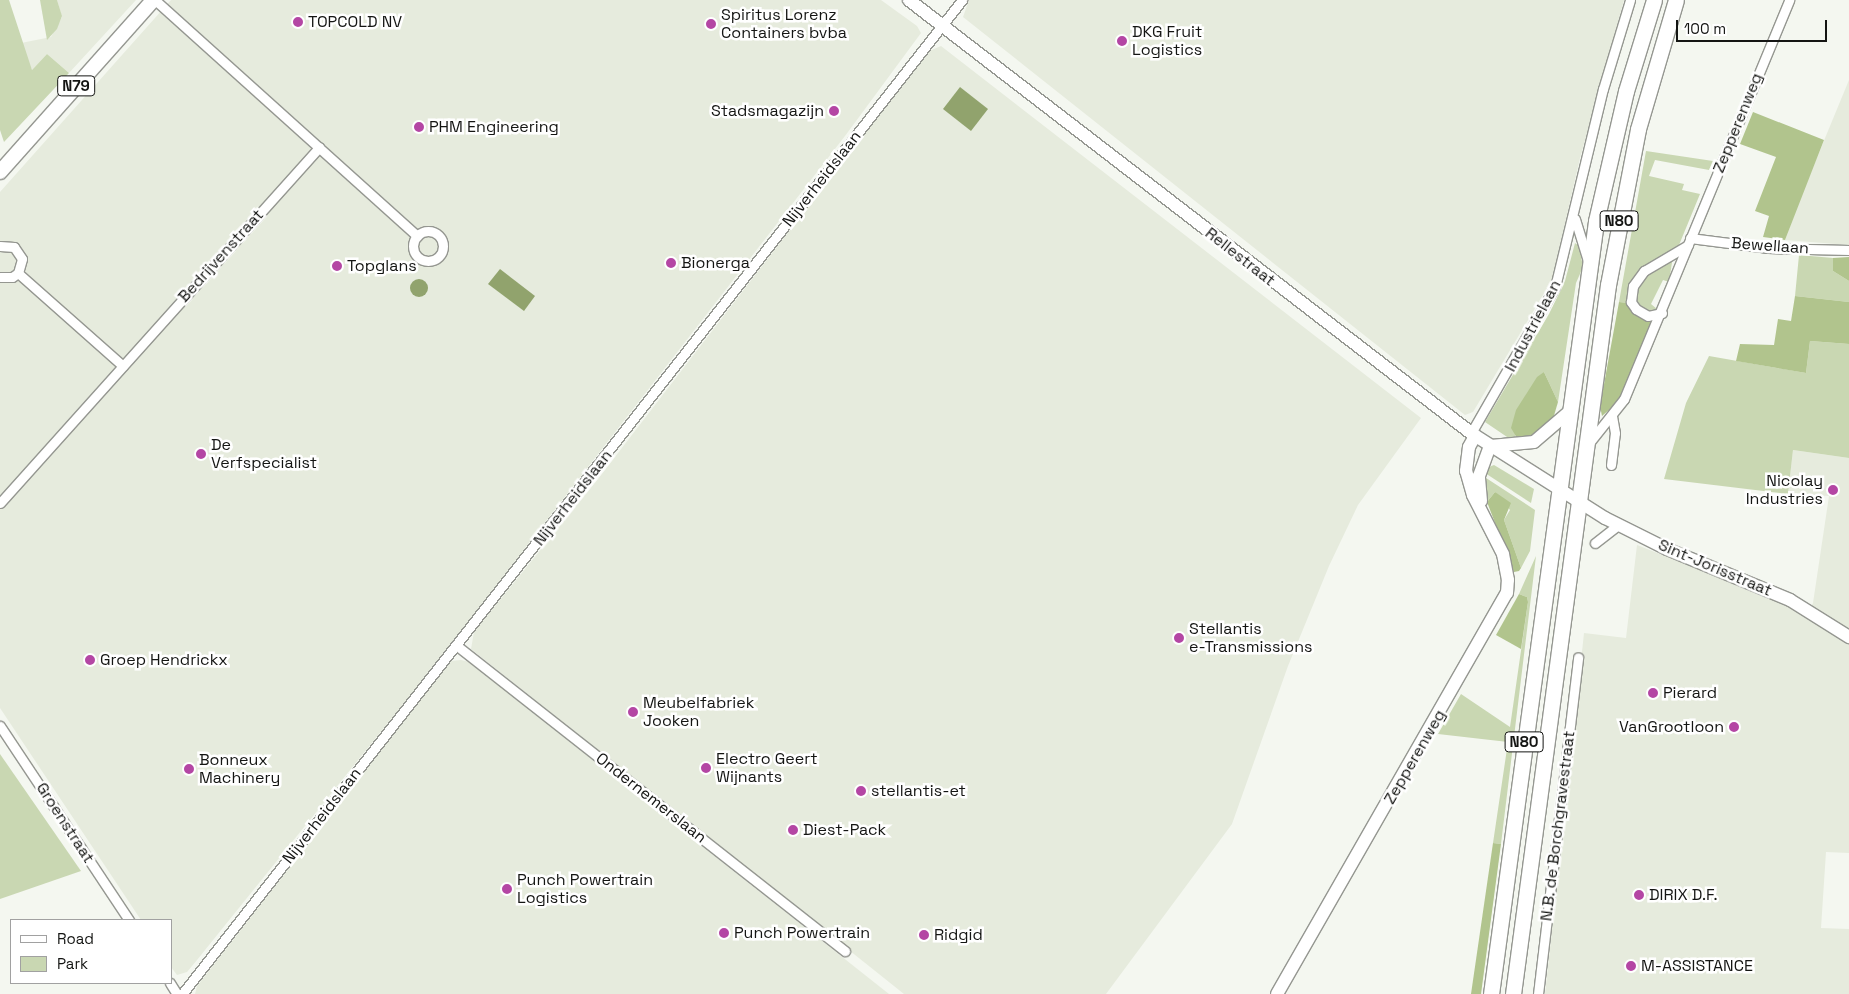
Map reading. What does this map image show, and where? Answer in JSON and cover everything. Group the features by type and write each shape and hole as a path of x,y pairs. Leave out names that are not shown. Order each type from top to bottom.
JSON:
{"highway":[{"name":"N80","path":"1491,994 1589,265 1611,150 1654,0"},
{"name":"N80","path":"1513,994 1608,285 1630,162 1653,71 1676,0"}],"main road":[{"name":"N79","path":"0,172 154,0"}],"street":[{"path":"154,0 417,236"},
{"name":"Rellestraat","path":"909,0 1473,435 1579,502"},
{"name":"Nijverheidslaan","path":"182,994 962,0"},
{"name":"Industrielaan","path":"1473,435 1552,295 1562,267 1603,89 1630,0"},
{"name":"Zepperenweg","path":"1586,447 1624,400 1662,314 1689,242 1789,0"},
{"name":"Bedrijvenstraat","path":"0,503 319,147"},
{"name":"Industrielaan","path":"1575,211 1576,225 1589,265"},
{"path":"1662,314 1648,316 1636,309 1631,302 1633,286 1644,271 1689,242"},
{"name":"Bewellaan","path":"1689,242 1768,248 1849,250"},
{"path":"0,246 14,247 20,252 22,266 18,273 12,277 0,277"},
{"path":"18,273 123,366"},
{"path":"1490,446 1534,442 1569,412"},
{"path":"1611,465 1615,433 1612,416"},
{"name":"Zepperenweg","path":"1277,994 1507,593 1507,568 1484,512 1473,495 1466,471 1469,447 1473,435"},
{"name":"Zepperenweg","path":"1484,512 1479,476 1490,446"},
{"name":"Sint-Jorisstraat","path":"1579,502 1618,525 1667,549 1790,600 1849,637"},
{"path":"1595,543 1618,525"},
{"name":"Ondernemerslaan","path":"456,645 845,951"},
{"name":"N.B. de Borchgravestraat","path":"1538,994 1578,658"},
{"name":"Groenstraat","path":"0,726 128,919"}],"shaded area":[{"path":"57,0 136,0 69,73 47,54 32,70 21,43 51,37 62,17"},
{"path":"171,0 881,0 917,26 921,33 845,136 425,677 197,960 187,972 177,975 172,968 172,919 140,919 0,708 0,192"},
{"path":"969,0 1624,0 1580,158 1552,280 1473,412 1465,415 963,17"},
{"path":"941,46 1421,418 1358,505 1329,566 1288,666 1232,824 1106,994 904,994 471,649 474,632 598,479 927,52"},
{"path":"1849,80 1849,245 1785,240 1804,189"},
{"path":"960,87 988,109 971,131 943,109"},
{"path":"1753,112 1824,140 1785,240 1763,237 1769,216 1755,211 1776,157 1740,144"},
{"path":"1849,257 1849,281 1833,271 1833,258"},
{"path":"500,269 535,296 524,311 488,284"},
{"path":"419,279 425,282 428,288 425,294 419,297 413,294 410,288 413,282"},
{"path":"1795,296 1849,302 1849,344 1810,341 1806,373 1736,361 1740,344 1774,345 1778,319 1791,321"},
{"path":"1619,302 1628,303 1637,315 1653,321 1618,402 1602,416 1600,406"},
{"path":"1544,372 1558,402 1553,419 1530,439 1517,438 1511,428 1516,410 1537,377"},
{"path":"1793,450 1849,458 1849,853 1826,852 1821,928 1849,929 1849,994 1545,994 1584,633 1626,638 1637,545 1772,598 1806,617 1813,603 1829,496 1788,494"},
{"path":"1495,492 1511,503 1504,520 1521,568 1519,571 1514,572 1487,502"},
{"path":"1519,594 1527,597 1528,602 1521,649 1496,635"},
{"path":"461,660 469,662 889,994 195,994 197,986 451,661"},
{"path":"1493,843 1501,844 1481,994 1471,994"}],"green space":[{"path":"0,0 9,0 32,70 47,54 69,73 4,142 0,130"},
{"path":"40,0 57,0 62,16 57,29 47,40"},
{"path":"1646,151 1713,161 1709,170 1655,160 1649,176 1684,184 1682,190 1700,194 1679,245 1638,272 1630,284 1628,303 1619,302"},
{"path":"1575,243 1579,246 1583,267 1576,283 1558,402 1544,372 1513,441 1485,422 1549,314 1565,281"},
{"path":"1799,255 1833,258 1833,271 1849,281 1849,302 1795,296"},
{"path":"1673,256 1669,282 1663,280 1651,304 1657,309 1652,313 1636,306 1635,290 1646,273"},
{"path":"1810,341 1849,344 1849,458 1793,450 1788,494 1664,479 1686,403 1709,356 1806,373"},
{"path":"1494,465 1534,489 1531,503 1485,473 1489,467"},
{"path":"1483,476 1535,510 1530,551 1521,568 1504,520 1510,510 1495,492 1487,502"},
{"path":"1536,556 1501,844 1493,843 1508,742 1438,734 1461,694 1510,727 1528,602 1527,597 1519,594"},
{"path":"0,754 81,871 0,899"}],"place":[{"name":"TOPCOLD NV","path":"298,22"},
{"name":"Spiritus Lorenz Containers bvba","path":"711,24"},
{"name":"DKG Fruit Logistics","path":"1122,41"},
{"name":"Stadsmagazijn","path":"834,111"},
{"name":"PHM Engineering","path":"419,127"},
{"name":"Bionerga","path":"671,263"},
{"name":"Topglans","path":"337,266"},
{"name":"De Verfspecialist","path":"201,454"},
{"name":"Nicolay Industries","path":"1833,490"},
{"name":"Stellantis e-Transmissions","path":"1179,638"},
{"name":"Groep Hendrickx","path":"90,660"},
{"name":"Pierard","path":"1653,693"},
{"name":"Meubelfabriek Jooken","path":"633,712"},
{"name":"VanGrootloon","path":"1734,727"},
{"name":"Electro Geert Wijnants","path":"706,768"},
{"name":"Bonneux Machinery","path":"189,769"},
{"name":"stellantis-et","path":"861,791"},
{"name":"Diest-Pack","path":"793,830"},
{"name":"Punch Powertrain Logistics","path":"507,889"},
{"name":"DIRIX D.F.","path":"1639,895"},
{"name":"Punch Powertrain","path":"724,933"},
{"name":"Ridgid","path":"924,935"},
{"name":"M-ASSISTANCE","path":"1631,966"}]}
